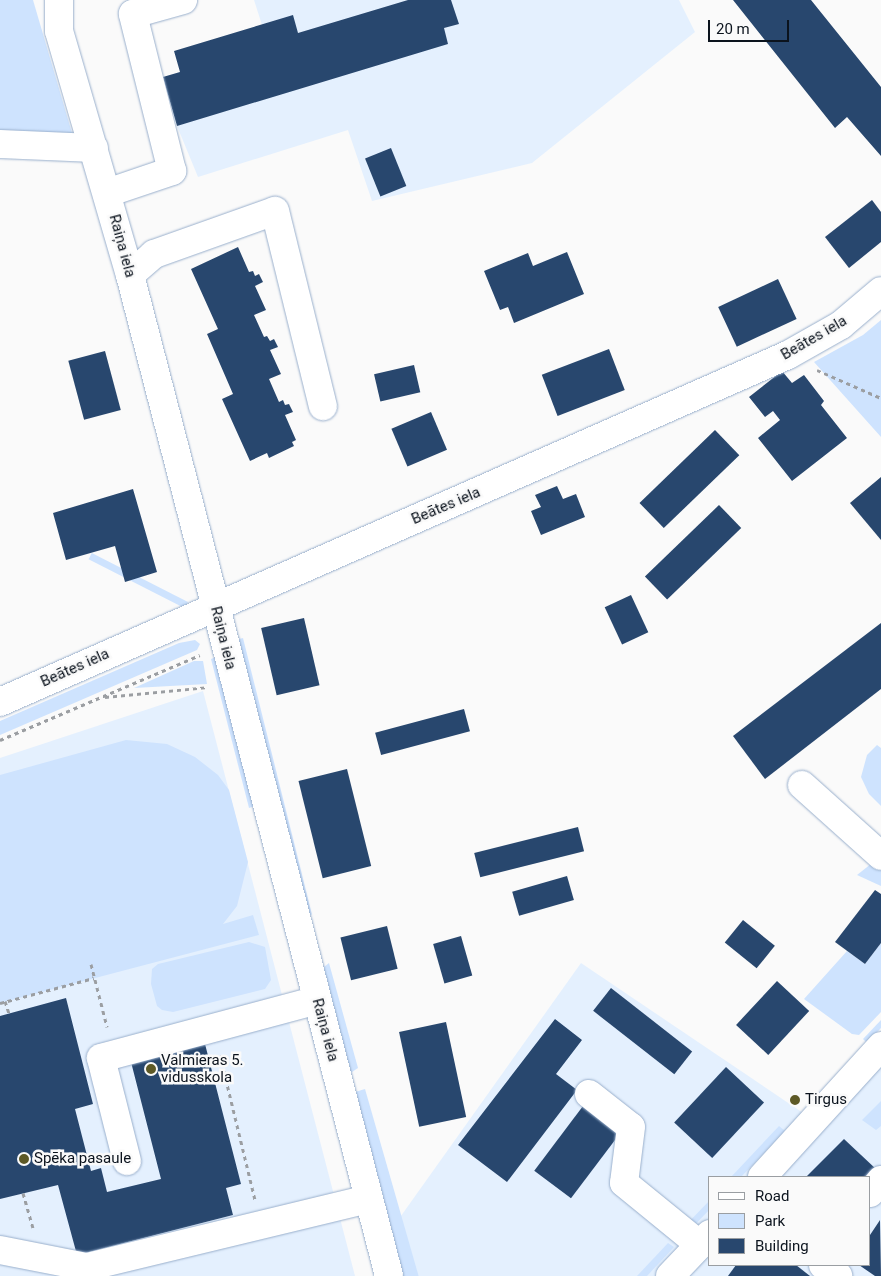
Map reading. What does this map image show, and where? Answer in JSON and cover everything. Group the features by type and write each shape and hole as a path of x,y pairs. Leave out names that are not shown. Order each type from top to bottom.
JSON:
{"street":[{"name":"Raiņa iela","path":"59,0 59,31 130,275 390,1276"},
{"path":"107,193 172,171 133,14 183,0"},
{"path":"0,144 94,148"},
{"path":"130,275 154,254 275,211 323,406"},
{"name":"Beātes iela","path":"0,702 788,355 841,325 881,291"},
{"path":"802,786 881,856"},
{"path":"127,1161 101,1058 317,1000"},
{"path":"763,1176 881,1046"},
{"path":"589,1094 631,1127 624,1183 705,1240 670,1276"},
{"path":"871,1192 881,1180"},
{"path":"0,1250 87,1267 369,1199"},
{"path":"825,1266 838,1276"}],"path":[{"path":"788,355 881,398"},
{"path":"0,740 203,654"},
{"path":"102,697 211,686"},
{"path":"91,964 114,1054"},
{"path":"0,1002 94,978"},
{"path":"5,1001 9,1014"},
{"path":"214,1028 253,1189"},
{"path":"24,1193 34,1233 27,1233"}],"shaded area":[{"path":"254,0 679,0 695,32 532,163 372,201 348,130 198,177 177,126 163,77 180,72 262,25"},
{"name":"Valmieras 5. vidusskola","path":"203,691 355,1276 0,1276 0,758"},
{"path":"581,963 812,1119 881,1046 881,1276 389,1276 381,1244"}],"green space":[{"path":"0,0 33,0 72,133 0,141"},
{"path":"881,320 881,437 814,362 863,335"},
{"path":"92,553 188,602 185,608 89,559"},
{"path":"243,638 312,915 299,918 230,641"},
{"path":"195,640 200,644 197,650 0,735 0,721 179,643"},
{"path":"216,657 255,806 249,808 211,659"},
{"path":"194,661 203,661 207,684 134,688"},
{"path":"126,740 167,744 195,757 218,775 229,790 248,862 237,906 223,924 253,915 259,935 0,1003 0,775"},
{"path":"877,745 881,748 881,806 869,794 861,777 867,755"},
{"path":"881,856 881,886 857,875"},
{"path":"249,942 265,947 271,980 265,989 173,1012 162,1010 157,1006 151,984 152,969 158,964"},
{"path":"881,943 881,1012 859,1035 852,1034 804,999 847,951 865,964"},
{"path":"329,963 358,1068 352,1072 346,1072 319,971"},
{"path":"881,1020 881,1028 867,1043 863,1039"},
{"path":"365,1089 419,1276 403,1276 351,1093"},
{"path":"881,1101 881,1126 876,1130 862,1120"},
{"path":"779,1126 785,1131 742,1176 732,1176"},
{"path":"708,1202 708,1211 689,1231 684,1227"},
{"path":"668,1243 674,1247 647,1276 637,1276"}],"building":[{"path":"408,0 451,0 459,24 444,28 448,44 177,126 163,77 180,72 174,51 293,15 298,33"},
{"path":"733,0 811,0 881,87 881,156 847,117 835,128"},
{"path":"391,148 406,186 380,197 365,158"},
{"path":"872,200 881,212 881,242 849,268 825,237"},
{"path":"238,247 249,272 253,271 255,276 259,274 263,282 255,286 266,310 254,315 264,337 267,336 270,341 274,339 278,347 270,350 281,374 269,379 279,402 283,400 285,405 289,404 293,412 285,415 296,440 292,442 294,446 269,458 267,453 250,461 222,399 233,394 207,334 218,329 191,269"},
{"path":"567,252 584,294 514,323 508,307 500,310 484,271 528,253 533,266"},
{"path":"778,279 797,319 737,347 718,307"},
{"path":"609,349 625,390 558,416 542,375"},
{"path":"105,351 121,410 84,420 68,361"},
{"path":"414,365 420,392 380,402 374,374"},
{"path":"782,371 792,383 804,375 824,401 821,405 847,438 792,481 758,438 780,420 773,411 765,417 749,397"},
{"path":"431,412 447,450 407,467 391,429"},
{"path":"715,430 739,455 664,528 639,503"},
{"path":"881,477 881,540 850,503"},
{"path":"557,486 563,499 576,494 585,517 541,535 531,511 541,507 535,495"},
{"path":"133,489 157,572 125,582 115,546 66,560 53,513"},
{"path":"719,505 741,528 667,600 645,577"},
{"path":"631,595 648,632 622,644 605,607"},
{"path":"304,618 320,685 277,695 261,628"},
{"path":"881,623 881,689 765,779 733,736"},
{"path":"464,709 470,731 381,755 375,733"},
{"path":"347,769 371,866 323,878 298,781"},
{"path":"578,827 584,851 480,877 474,853"},
{"path":"567,876 574,900 519,916 512,892"},
{"path":"875,890 881,894 881,943 865,964 835,942"},
{"path":"743,920 775,946 757,968 725,943"},
{"path":"387,926 398,969 351,980 340,938"},
{"path":"461,936 472,975 444,983 433,944"},
{"path":"777,981 809,1011 768,1055 736,1025"},
{"path":"611,988 692,1051 674,1074 593,1011"},
{"path":"66,998 93,1104 75,1109 91,1171 101,1168 107,1192 161,1179 131,1062 205,1044 241,1184 226,1188 233,1215 77,1255 58,1185 0,1199 0,1016"},
{"path":"555,1019 582,1040 556,1074 577,1090 507,1182 458,1145"},
{"path":"446,1022 466,1117 419,1127 399,1032"},
{"path":"726,1067 764,1102 712,1158 674,1123"},
{"path":"583,1106 620,1134 571,1198 534,1171"},
{"path":"844,1139 877,1170 871,1177 807,1176"},
{"path":"880,1220 881,1276 875,1276 860,1266 871,1266 871,1234"},
{"path":"735,1266 797,1266 810,1276 728,1276"}],"place":[{"name":"Valmieras 5. vidusskola","path":"151,1069"},
{"name":"Tirgus","path":"795,1100"},
{"name":"Spēka pasaule","path":"24,1159"}]}
